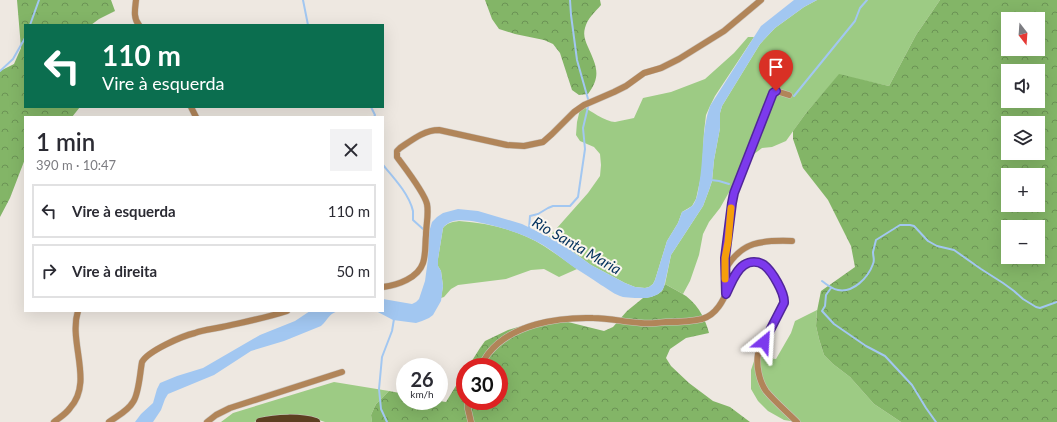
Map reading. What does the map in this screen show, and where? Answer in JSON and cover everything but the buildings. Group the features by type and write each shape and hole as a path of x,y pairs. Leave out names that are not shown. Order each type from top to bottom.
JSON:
{"main road":[{"path":"260,422 298,418 316,422"}],"street":[{"path":"136,0 134,13 135,19 138,24"},
{"path":"384,287 403,282 412,277 421,267 425,253 427,204 397,157 397,151 400,148 424,133 434,130 507,145 524,146 543,142 574,112 584,105 620,89 644,73 661,68 679,59 724,31 761,0"},
{"path":"726,294 725,258 734,193 773,93 776,91 789,95"},
{"path":"725,271 734,257 751,245 766,240 792,241"},
{"path":"486,358 501,341 516,332 528,327 560,319 594,318 642,323 696,320 707,317 712,314 722,302 738,270 744,264 760,262 766,266 779,285 783,293 784,303 758,354 756,363 760,379 766,391 797,422"},
{"path":"54,422 71,408 79,390 81,378 76,339 76,320 78,312"},
{"path":"109,422 126,411 133,403 136,397 142,362 148,355 166,345 194,333 260,319 284,312"},
{"path":"207,422 216,415 230,408 342,372"},
{"path":"468,410 471,422"}],"green space":[{"path":"17,0 111,0 115,11 92,24 24,24 24,108 79,108 73,116 24,116 24,162 10,198 0,217 0,71 14,64 21,48"},
{"path":"485,0 600,0 601,5 589,19 584,31 585,40 596,70 595,82 588,94 579,95 572,90 560,53 553,44 544,40 499,29 492,19"},
{"path":"817,0 940,0 916,35 889,86 839,75 806,113 786,141 772,147 762,148 745,164 720,208 709,222 703,234 699,255 690,281 683,294 665,284 671,255 703,206 709,190 712,181 722,106 760,44 775,28 804,7"},
{"path":"940,0 1057,0 1057,422 901,422 874,404 850,377 824,355 816,326 821,291 855,267 851,246 828,200 803,168 793,139 793,131 839,74 889,86 916,35"},
{"path":"748,37 754,37 715,96 706,115 702,172 696,199 692,206 682,212 678,223 667,241 653,284 645,288 635,287 625,283 591,265 561,243 549,237 588,193 600,176 600,154 594,147 580,141 576,135 581,105 607,120 615,122 634,118 643,98 671,92 705,79 734,53"},
{"path":"459,221 503,228 534,240 577,269 559,277 544,269 531,270 506,279 458,285 441,298 443,286 441,271 438,266 438,259 443,228 450,223"},
{"path":"665,284 691,300 702,315 709,333 686,338 670,349 666,358 671,366 689,383 713,401 730,407 750,422 372,422 371,415 376,404 389,391 396,392 396,410 448,410 448,399 456,386 456,410 508,410 508,358 474,358 485,341 508,330 542,320 564,321 604,331 613,327 627,311 643,298 651,297 662,291"},
{"path":"817,310 816,326 824,355 850,377 874,404 901,422 797,422 784,420 768,411 758,401 751,389 751,370 764,332 772,334 767,353 768,358 776,359 791,333 795,321"},
{"path":"334,382 389,391 376,404 371,415 372,422 325,422 316,419 221,422 233,413"}],"water":[{"path":"794,0 817,0 804,7 775,28 760,44 722,106 712,181 709,190 703,206 671,255 664,287 659,293 647,298 628,298 620,296 575,268 543,245 527,237 486,224 458,220 446,225 443,228 438,266 441,271 443,286 441,301 433,315 416,323 393,320 378,312 384,312 384,299 412,304 419,299 425,281 428,259 429,232 432,222 443,213 458,209 478,211 522,224 561,243 591,265 625,283 635,287 649,287 655,280 667,241 678,223 682,212 693,205 696,198 701,175 705,125 710,106 761,26"},
{"path":"308,312 336,312 321,326 284,341 251,351 214,375 168,394 161,410 153,422 135,422 153,403 160,383 203,368 260,335 295,321"}],"waterway":[{"path":"30,24 39,0"},
{"path":"303,0 308,24"},
{"path":"570,0 577,60 588,99"},
{"path":"794,96 855,21 860,8 867,0"},
{"path":"0,71 13,59 24,40"},
{"name":"Rio Santa Maria","path":"529,229 530,216 538,214 553,206 570,206 578,197 585,149 583,128 588,107"},
{"path":"372,108 374,116"},
{"path":"384,166 405,192 413,211 413,220 423,229"},
{"path":"711,180 729,184"},
{"path":"822,281 838,290 854,287 864,279 871,269 874,261 873,252 876,240 900,225 910,225 914,226 928,241 937,246 954,250 1036,307 1040,308 1057,302"},
{"path":"831,288 826,295 825,306 822,311 834,324 866,346 885,356 912,385 936,422"},
{"path":"387,422 381,409 379,389 382,357 392,331 394,319"}],"slow traffic":[{"path":"725,279 725,258 731,208"}],"route":[{"path":"764,342 784,303 783,293 766,266 760,262 748,262 738,270 726,294 725,258 734,193 739,184 773,93 776,91"}]}
